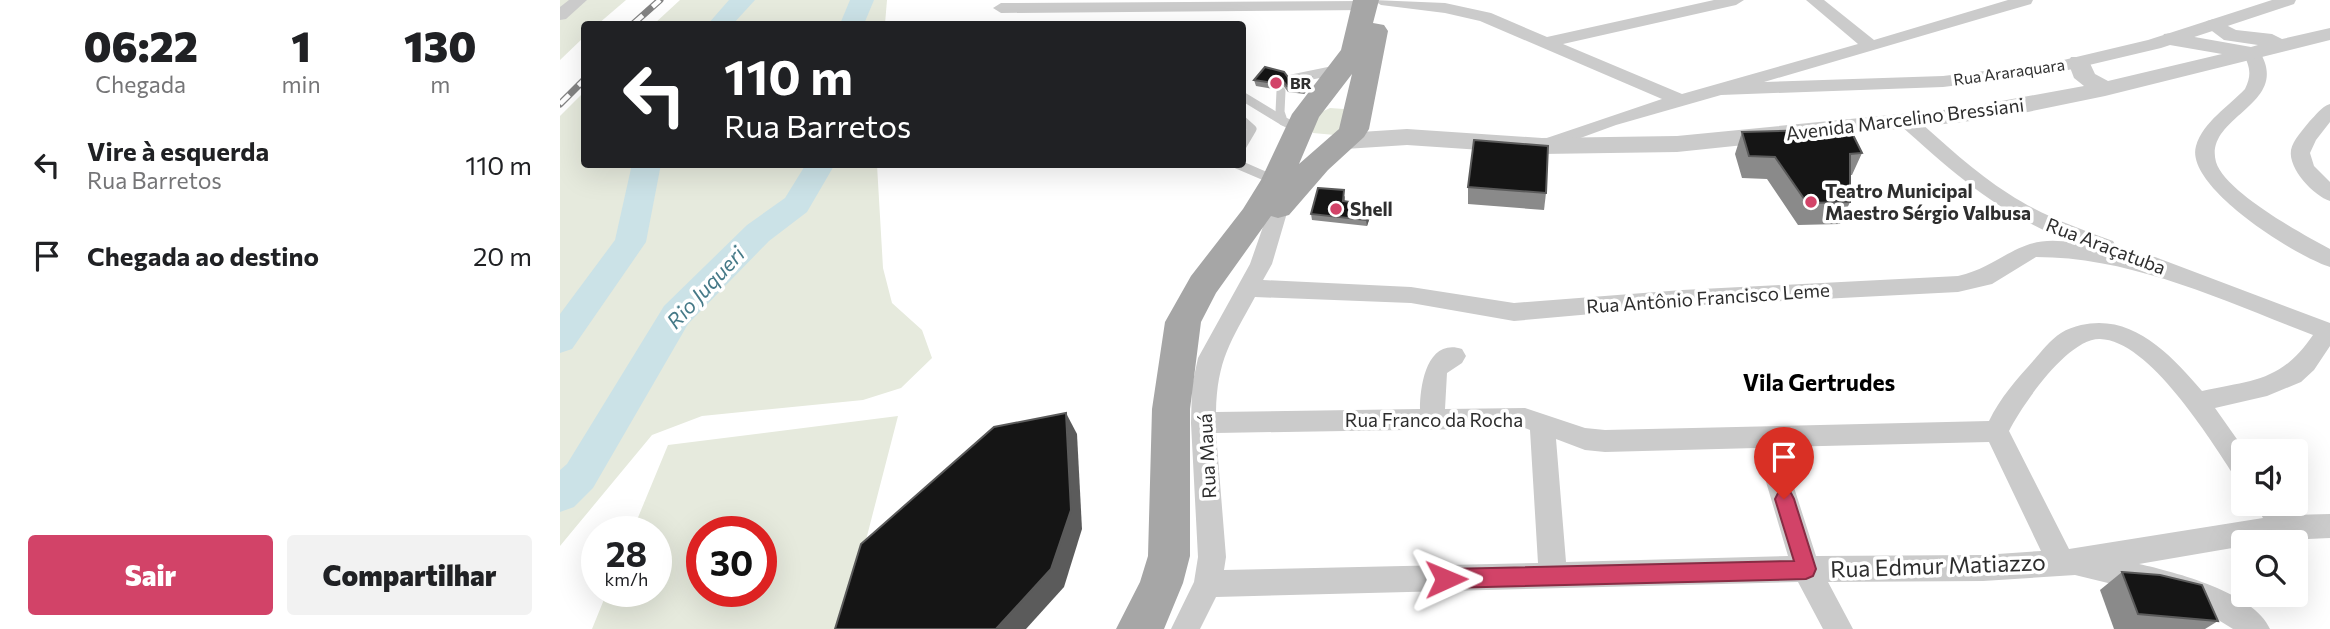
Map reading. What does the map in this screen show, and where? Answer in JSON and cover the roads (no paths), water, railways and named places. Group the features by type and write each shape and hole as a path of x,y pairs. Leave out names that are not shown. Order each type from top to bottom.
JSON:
{"main road":[{"path":"1138,629 1147,616 1169,556 1171,410 1181,347 1257,233 1278,193 1297,120 1342,69 1354,50 1373,2"},
{"path":"1278,193 1345,141 1357,124 1373,2"},
{"path":"1297,120 1335,104 1359,112"},
{"path":"1297,120 1316,141 1345,141"}],"street":[{"path":"560,15 579,0"},
{"path":"1543,43 1736,0"},
{"path":"1814,0 1870,45"},
{"path":"1542,146 1678,99 2025,0"},
{"name":"Rua Araraquara","path":"1720,89 2017,75 2172,39 2288,0"},
{"path":"1001,8 1373,2 1445,8 1485,17 1678,99"},
{"path":"2214,24 2231,36 2241,38 2302,41"},
{"name":"Avenida Marcelino Bressiani","path":"1431,138 1542,146 1677,144 2013,108 2105,89 2330,34"},
{"path":"2172,39 2252,52 2261,67 2262,74 2258,85 2213,133 2204,149 2206,163 2215,178 2260,217 2330,259"},
{"path":"2228,59 2247,68 2258,85"},
{"path":"2079,62 2085,78 2105,89"},
{"path":"2330,110 2299,151 2299,161 2330,194"},
{"path":"1359,112 1431,138"},
{"name":"Rua Araçatuba","path":"1906,120 1988,190 2042,222 2329,331"},
{"path":"1592,147 1594,136 1609,122"},
{"path":"1345,141 1383,137 1431,138"},
{"path":"2299,161 2330,168"},
{"name":"Rua Mauá","path":"1185,629 1208,584 1211,523 1203,423 1204,386 1210,358 1232,313 1261,264 1278,193"},
{"name":"Rua Antônio Francisco Leme","path":"1249,288 1411,295 1514,312 1682,298 1958,284 1984,278 2025,252 2036,249 2066,249 2158,267"},
{"path":"2197,402 2286,379 2301,368 2329,331"},
{"path":"2231,450 2197,402 2165,365 2133,341 2113,332 2086,332 2073,336 2056,351 2005,411 1996,431 2066,562 2195,592 2227,607 2256,629"},
{"path":"1433,419 1436,370 1444,359 1454,356"},
{"name":"Rua Franco da Rocha","path":"1203,423 1525,418 1585,439 1605,441 1996,431"},
{"path":"1542,423 1553,576"},
{"path":"1766,438 1806,569 1839,629"},
{"path":"2276,516 2284,527"},
{"name":"Rua Edmur Matiazzo","path":"1208,584 1806,569 1983,568 2066,562 2284,527 2330,526"}],"lane":[{"path":"1292,79 1342,69"},
{"path":"1281,91 1280,112 1297,120"},
{"path":"1246,98 1297,120"},
{"path":"1246,124 1252,129 1246,139"},
{"path":"1243,168 1278,193"}],"waterway":[{"path":"723,21 743,0"},
{"name":"Rio Juqueri","path":"853,21 862,0"},
{"path":"560,340 630,242 646,168"},
{"name":"Rio Juqueri","path":"560,495 580,476 676,315 758,233 796,205 819,168"}],"railway":[{"path":"636,21 660,0"},
{"path":"560,104 581,83"}],"place":[{"name":"BR","path":"1276,83"},
{"name":"Teatro Municipal Maestro Sérgio Valbusa","path":"1811,202"},
{"name":"Shell","path":"1336,209"}],"district":[{"name":"Vila Gertrudes","path":"1819,383"}]}
